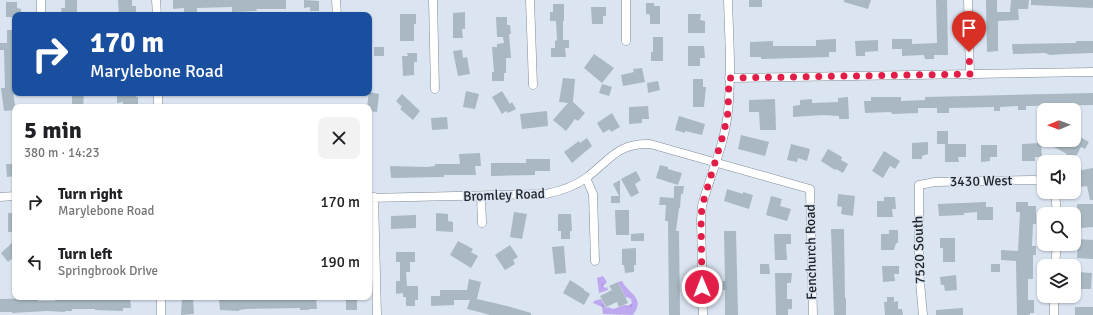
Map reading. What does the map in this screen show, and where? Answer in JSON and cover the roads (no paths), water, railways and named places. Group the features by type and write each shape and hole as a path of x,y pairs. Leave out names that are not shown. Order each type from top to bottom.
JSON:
{"street":[{"path":"41,0 41,12"},
{"path":"156,0 157,12"},
{"path":"336,0 337,12"},
{"path":"433,0 434,89"},
{"path":"530,0 533,85"},
{"path":"626,0 626,41"},
{"path":"703,315 702,206 724,132 728,112 728,0"},
{"path":"968,0 970,74"},
{"path":"729,78 1093,72"},
{"name":"Bromley Road","path":"372,198 546,194 559,192 572,187 586,178 617,152 631,145 640,144 650,144 810,189"},
{"path":"586,178 593,194 595,261"},
{"name":"3430 West","path":"919,185 935,182 1037,181"},
{"name":"7520 South","path":"919,185 919,271 923,315"},
{"name":"Fenchurch Road","path":"810,189 813,315"},
{"path":"0,197 12,196"},
{"path":"481,196 482,223"},
{"path":"372,218 377,315"},
{"path":"161,300 161,315"},
{"path":"1054,303 1054,315"}]}
